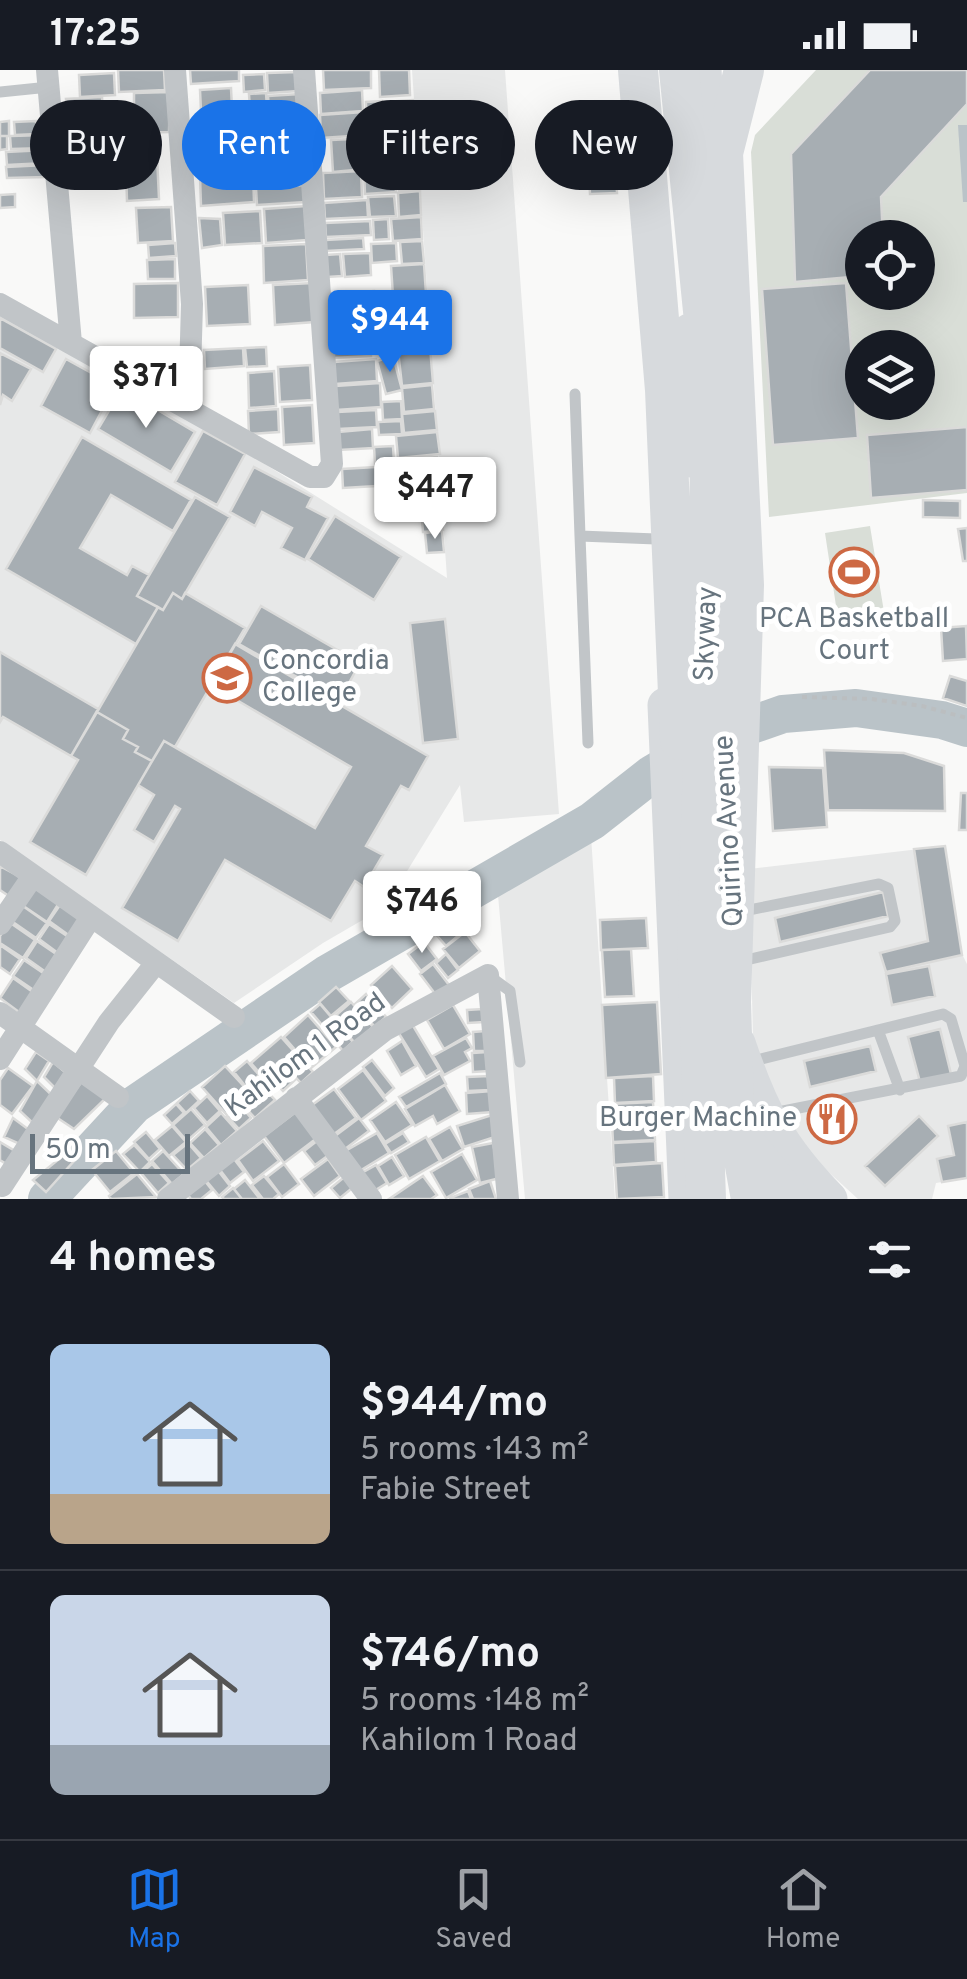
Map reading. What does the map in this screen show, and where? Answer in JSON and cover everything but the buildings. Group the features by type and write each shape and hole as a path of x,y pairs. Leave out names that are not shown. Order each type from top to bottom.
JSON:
{"highway":[{"path":"750,1199 734,1105 731,1002 744,585 723,152 732,112 757,70"},
{"path":"679,72 732,112"},
{"path":"679,72 704,562 725,690"},
{"name":"Skyway","path":"679,72 665,390 674,800 703,1199"},
{"name":"Skyway","path":"679,72 710,386 709,590 697,940 703,1199"},
{"path":"674,800 706,1052 734,1127 790,1199"}],"main road":[{"path":"710,167 723,121 757,70"},
{"path":"679,72 656,539 674,800 686,1199"},
{"name":"Quirino Avenue","path":"679,72 710,167 728,580 724,779 731,914 738,962 738,1043 764,1115 783,1146 830,1199"}],"street":[{"path":"175,70 192,304 190,408"},
{"path":"0,304 310,477 324,476 332,464 304,70"},
{"path":"48,79 71,342"},
{"path":"0,852 234,1018"},
{"path":"0,924 33,876"},
{"path":"0,1059 91,917"},
{"path":"2,1186 108,1022 156,963"},
{"path":"488,975 508,1199"},
{"name":"Kahilom 1 Road","path":"168,1199 385,1030 488,975"},
{"path":"0,1013 118,1097"},
{"path":"296,1098 371,1199"}],"lane":[{"path":"0,92 48,79"},
{"path":"575,394 588,743"},
{"path":"580,536 656,539"},
{"path":"731,914 878,884 888,888 895,920 890,926 738,962"},
{"path":"488,975 510,991 520,1062"},
{"path":"745,1063 943,1014 951,1018 965,1072 900,1090 764,1115"},
{"path":"878,1030 900,1090"}],"path":[{"path":"802,697 872,699 967,718"}],"shaded area":[{"name":"Concordia College","path":"412,70 505,70 507,100 414,100"},
{"path":"816,70 967,70 967,493 769,517 751,152 755,135"},
{"path":"958,125 967,125 967,202 963,202"},
{"name":"Concordia College","path":"420,190 514,190 559,814 464,822 460,785 385,907 234,1003 0,840 0,308 124,376 447,578"},
{"name":"PCA Basketball Court","path":"870,526 884,612 838,619 825,533"},
{"path":"591,836 615,1199 525,1199 497,884"},
{"path":"945,846 962,954 967,964 967,1178 936,1183 932,1199 858,1199 811,1156 777,1110 753,1039 749,869"}],"waterway":[{"path":"47,1199 134,1105 327,974 592,821 652,774 711,739 783,714 856,708 942,720 967,728"}],"place":[{"name":"PCA Basketball Court","path":"854,572"},
{"name":"Concordia College","path":"227,678"},
{"name":"Burger Machine","path":"832,1119"}]}
